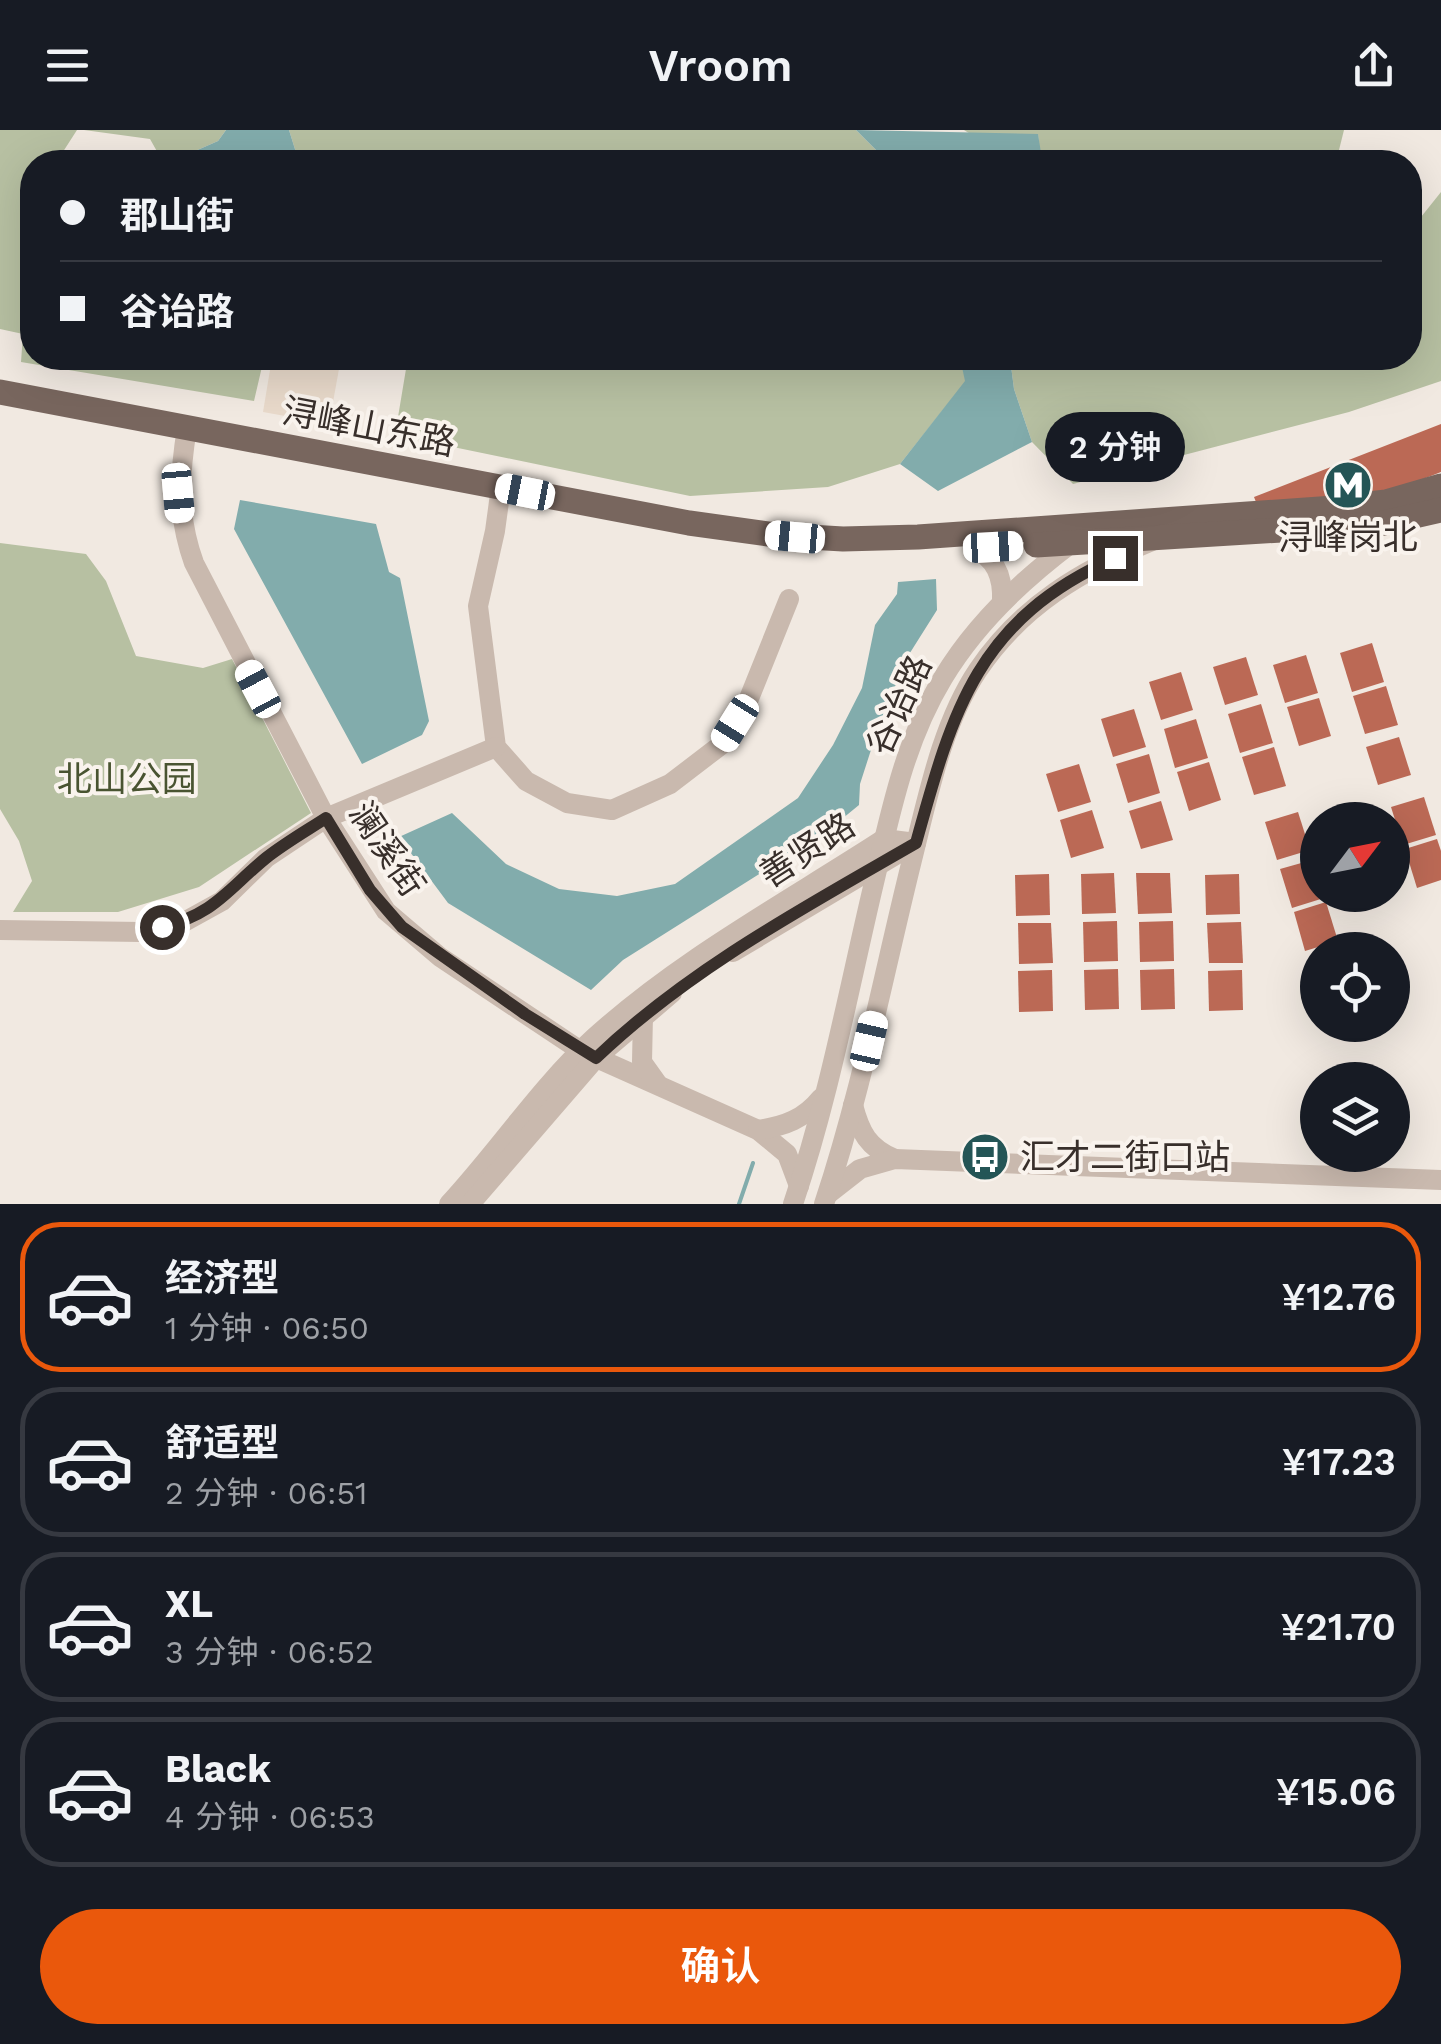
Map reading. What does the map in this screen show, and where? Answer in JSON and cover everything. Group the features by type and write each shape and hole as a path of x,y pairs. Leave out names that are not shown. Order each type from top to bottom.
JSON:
{"main road":[{"name":"浔峰山东路","path":"0,392 186,436"},
{"name":"浔峰山东路","path":"0,406 186,436 500,495 775,552 853,554 973,548 1067,535 1099,523 1362,506 1441,486"},
{"name":"浔峰山东路","path":"500,495 815,538 1166,536 1379,524 1441,510"}],"street":[{"name":"澜溪街","path":"186,436 178,493 194,563 326,818 370,890 402,927 440,957 588,1054 758,1130"},
{"path":"500,495 478,606 496,747 526,781 567,804 612,810 670,784 721,745 748,701 789,598"},
{"path":"1058,588 1069,568 1067,535"},
{"name":"谷诒路","path":"796,1195 826,1092 884,839 912,740 960,653 1002,602 1067,535"},
{"name":"谷诒路","path":"826,1200 916,843 947,738 968,689 995,648 1035,604 1090,569 1166,536"},
{"path":"973,548 990,558 997,570 1002,602"},
{"path":"1018,586 1035,604"},
{"path":"0,930 141,932 184,922 222,901 266,858 326,818 496,747"},
{"name":"善贤路","path":"449,1204 588,1054 678,972 884,839 916,843"},
{"name":"善贤路","path":"470,1204 588,1054 721,960 916,843"},
{"path":"835,890 854,892 866,914"},
{"path":"643,1015 642,1062 658,1085"},
{"path":"758,1130 803,1116 826,1092"},
{"path":"852,1104 866,1140 895,1160"},
{"path":"758,1130 787,1154 796,1195"},
{"path":"826,1200 860,1169 895,1160 1441,1180"}],"green space":[{"path":"0,130 77,130 64,150 20,150 20,333 0,329"},
{"path":"84,130 226,130 218,141 197,150 156,150 150,139"},
{"path":"289,130 856,130 876,150 295,150"},
{"path":"964,130 1344,130 1339,150 1039,150 1038,134 972,135"},
{"path":"1441,192 1441,381 1349,412 1073,484 1032,442 1012,370 1422,370 1422,216"},
{"path":"69,370 261,370 254,401"},
{"path":"406,370 963,370 966,381 900,464 828,487 690,496 395,435"},
{"name":"北山公园","path":"0,543 86,554 106,581 136,656 203,668 232,659 311,813 199,887 118,912 13,912 32,881 19,841 0,809"}],"shaded area":[{"path":"270,370 339,370 329,424 263,412"}],"water":[{"path":"226,130 289,130 295,150 197,150 218,141"},
{"path":"856,130 1038,134 1041,150 876,150"},
{"path":"963,370 1012,370 1032,442 938,491 900,464 965,381"},
{"path":"240,500 376,524 389,572 400,578 429,721 422,735 362,764 234,529"},
{"path":"936,579 937,610 908,656 880,722 860,784 859,805 826,832 623,960 591,990 448,903 399,837 452,813 506,864 559,889 617,896 675,884 798,798 833,745 862,688 875,625 897,594 898,582"}],"building":[{"name":"浔峰岗北","path":"1441,424 1441,472 1271,539 1254,497"},
{"path":"1372,643 1384,682 1352,692 1340,653"},
{"path":"1306,655 1318,693 1285,703 1273,665"},
{"path":"1246,657 1258,695 1225,705 1213,667"},
{"path":"1181,672 1193,710 1161,720 1149,682"},
{"path":"1386,686 1398,725 1365,734 1353,696"},
{"path":"1319,698 1331,736 1299,746 1287,707"},
{"path":"1261,704 1273,743 1240,753 1228,714"},
{"path":"1134,709 1146,747 1113,757 1101,719"},
{"path":"1196,719 1208,758 1175,768 1164,729"},
{"path":"1399,737 1411,775 1378,785 1366,747"},
{"path":"1274,747 1286,786 1254,795 1242,757"},
{"path":"1149,754 1160,793 1128,803 1116,764"},
{"path":"1209,762 1221,800 1189,811 1177,772"},
{"path":"1079,764 1091,802 1058,812 1046,774"},
{"path":"1424,797 1436,835 1410,843 1408,802"},
{"path":"1161,801 1173,840 1141,849 1129,811"},
{"path":"1092,810 1104,848 1071,858 1060,820"},
{"path":"1298,812 1300,853 1277,860 1265,822"},
{"path":"1437,839 1441,880 1417,888 1410,865 1410,847"},
{"path":"1300,863 1300,906 1292,908 1280,869"},
{"path":"1114,873 1116,913 1082,914 1081,874"},
{"path":"1136,873 1170,873 1172,913 1138,914"},
{"path":"1049,874 1050,915 1016,916 1015,875"},
{"path":"1239,874 1240,914 1206,915 1205,875"},
{"path":"1294,912 1329,912 1335,932 1300,933"},
{"path":"1117,921 1118,961 1084,962 1083,922"},
{"path":"1173,921 1174,961 1140,962 1139,922"},
{"path":"1241,922 1243,963 1209,963 1207,923"},
{"path":"1018,923 1051,923 1053,963 1019,964"},
{"path":"1118,969 1119,1009 1085,1010 1084,970"},
{"path":"1174,969 1175,1009 1141,1010 1140,970"},
{"path":"1052,970 1053,1011 1019,1012 1018,971"},
{"path":"1242,970 1243,1010 1209,1011 1208,971"}],"waterway":[{"path":"739,1204 753,1163"}],"place":[{"name":"浔峰岗北","path":"1348,485"},
{"name":"汇才二街口站","path":"985,1157"}],"route":[{"path":"162,927 184,922 222,901 266,858 326,818 370,890 402,927 440,957 596,1058 643,1015 721,960 916,843 947,738 976,672 1035,604 1115,558"}]}
